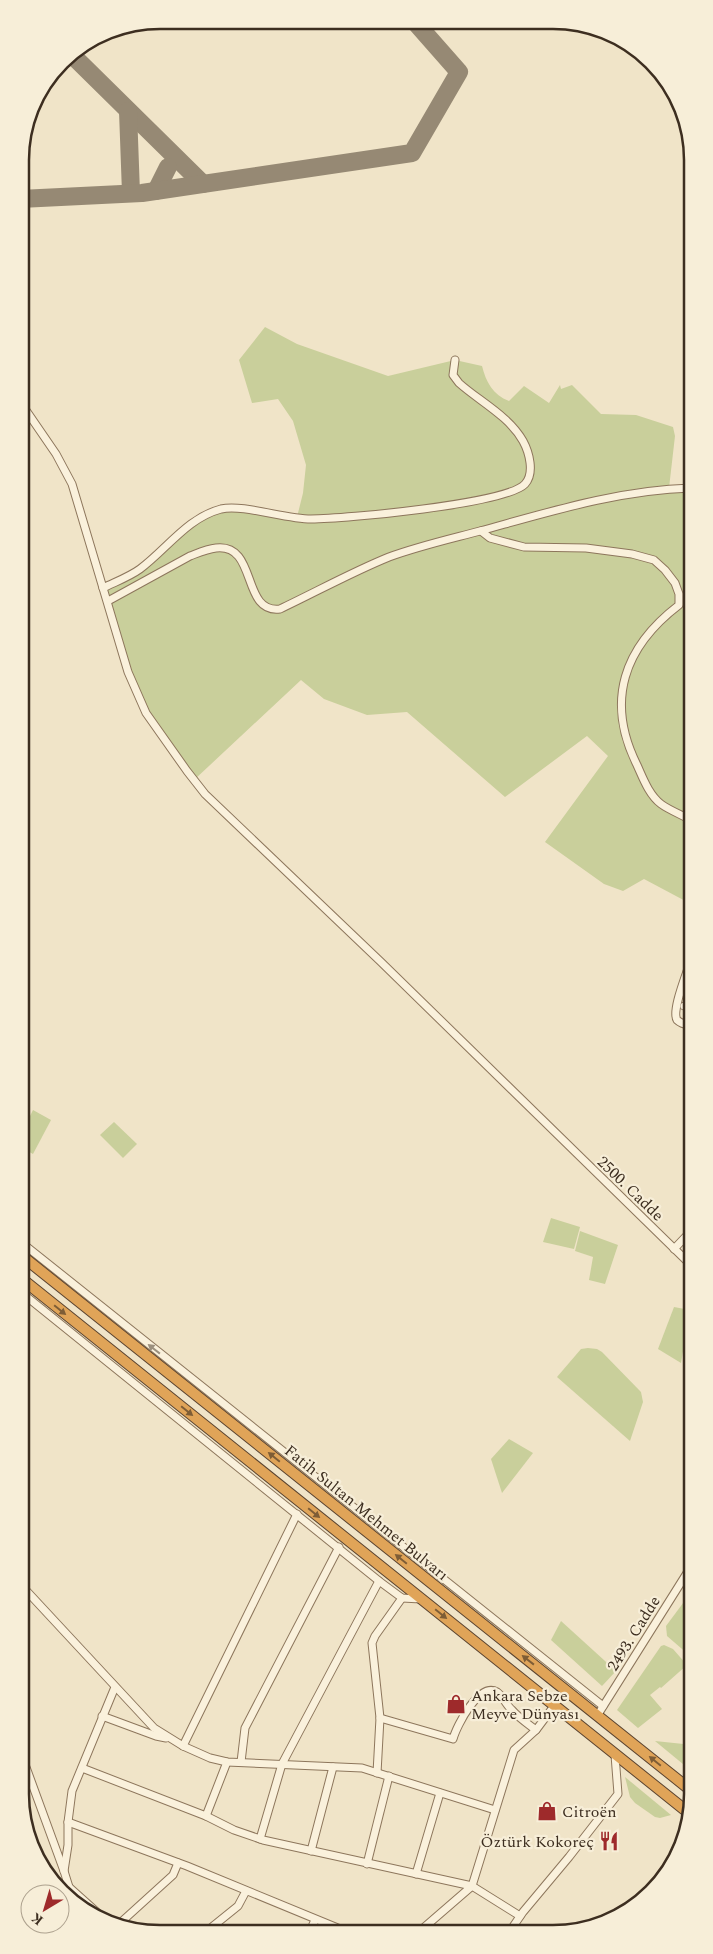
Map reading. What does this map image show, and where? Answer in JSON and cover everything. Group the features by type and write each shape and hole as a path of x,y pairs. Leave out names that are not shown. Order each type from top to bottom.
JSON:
{"highway":[{"name":"Fatih Sultan Mehmet Bulvarı","path":"29,1262 684,1785"},
{"name":"Fatih Sultan Mehmet Bulvarı","path":"29,1286 683,1809"}],"street":[{"path":"103,588 139,570 192,522 205,514 223,509 237,508 309,519 339,518 452,506 512,491 525,484 530,475 530,466 523,440 509,424 459,383 453,375 455,360"},
{"name":"2500. Cadde","path":"29,415 56,454 72,484 128,672 146,713 187,772 205,794 381,962 684,1258"},
{"path":"108,601 190,556 202,551 222,548 228,549 241,560 260,603 265,608 272,610 280,609 390,557 512,521 633,493 684,488"},
{"path":"481,531 490,538 524,547 586,548 654,560 675,583 680,594 679,605 662,618 632,658 623,684 622,716 624,734 651,794 661,804 684,816"},
{"path":"684,982 677,1003 676,1014 678,1020 684,1024"},
{"path":"674,1249 684,1238"},
{"path":"29,1250 603,1706"},
{"path":"29,1299 379,1581 402,1598 422,1599"},
{"path":"183,1746 297,1514"},
{"path":"241,1762 245,1728 339,1547"},
{"name":"2493. Cadde","path":"597,1716 684,1578"},
{"path":"260,1839 282,1764 379,1581"},
{"path":"29,1594 154,1728 183,1746 210,1758 227,1762 362,1768 495,1810"},
{"path":"377,1773 380,1718 372,1643 402,1598"},
{"path":"64,1871 72,1791 114,1686"},
{"path":"380,1718 453,1739 470,1706 482,1692 489,1690 496,1692 512,1710 536,1730"},
{"path":"427,1925 472,1886 514,1750 536,1730 554,1706"},
{"path":"102,1716 156,1736 171,1738"},
{"path":"514,1925 618,1794 615,1755"},
{"path":"206,1816 227,1762"},
{"path":"311,1851 333,1766"},
{"path":"82,1768 260,1839 472,1886 520,1916"},
{"path":"29,1775 68,1884"},
{"path":"367,1864 389,1776"},
{"path":"416,1874 440,1793"},
{"path":"68,1822 178,1863 329,1925"},
{"path":"124,1920 173,1875 178,1863"},
{"path":"70,1888 86,1902"},
{"path":"214,1925 238,1906 246,1891"},
{"path":"313,1925 316,1920"}],"green space":[{"path":"265,327 297,344 388,376 455,360 482,366 494,392 509,401 524,386 549,403 560,385 561,389 572,385 601,414 636,415 673,427 675,436 669,488 684,488 684,900 644,879 623,891 604,884 545,842 608,756 587,736 505,797 407,712 367,715 324,699 301,680 194,780 146,713 103,588 139,570 192,522 223,509 297,517 303,493 306,465 293,421 278,399 252,403 239,360"},
{"path":"33,1110 51,1120 33,1154 29,1152 29,1118"},
{"path":"114,1122 137,1144 123,1158 100,1135"},
{"path":"551,1218 580,1227 574,1249 543,1242"},
{"path":"580,1231 618,1245 605,1284 589,1280 593,1257 575,1251"},
{"path":"674,1307 684,1309 684,1345 681,1363 658,1349"},
{"path":"581,1349 597,1349 602,1352 641,1392 643,1402 630,1441 557,1377"},
{"path":"509,1439 533,1453 502,1493 491,1459"},
{"path":"684,1602 684,1651 667,1636 666,1626"},
{"path":"561,1621 616,1671 602,1686 551,1640"},
{"path":"664,1645 673,1649 684,1662 684,1668 650,1695 662,1709 638,1728 617,1710 661,1646"},
{"path":"655,1741 684,1744 684,1765"},
{"path":"625,1777 671,1815 660,1818 655,1817 635,1803 630,1797"}],"taxiway":[{"path":"29,199 142,193 412,153 459,72 421,29"},
{"path":"76,59 203,184"},
{"path":"128,111 131,193"},
{"path":"156,191 168,167"}],"place":[{"name":"Ankara Sebze Meyve Dünyası","path":"456,1704"},
{"name":"Citroën","path":"547,1811"},
{"name":"Öztürk Kokoreç","path":"609,1841"}]}
